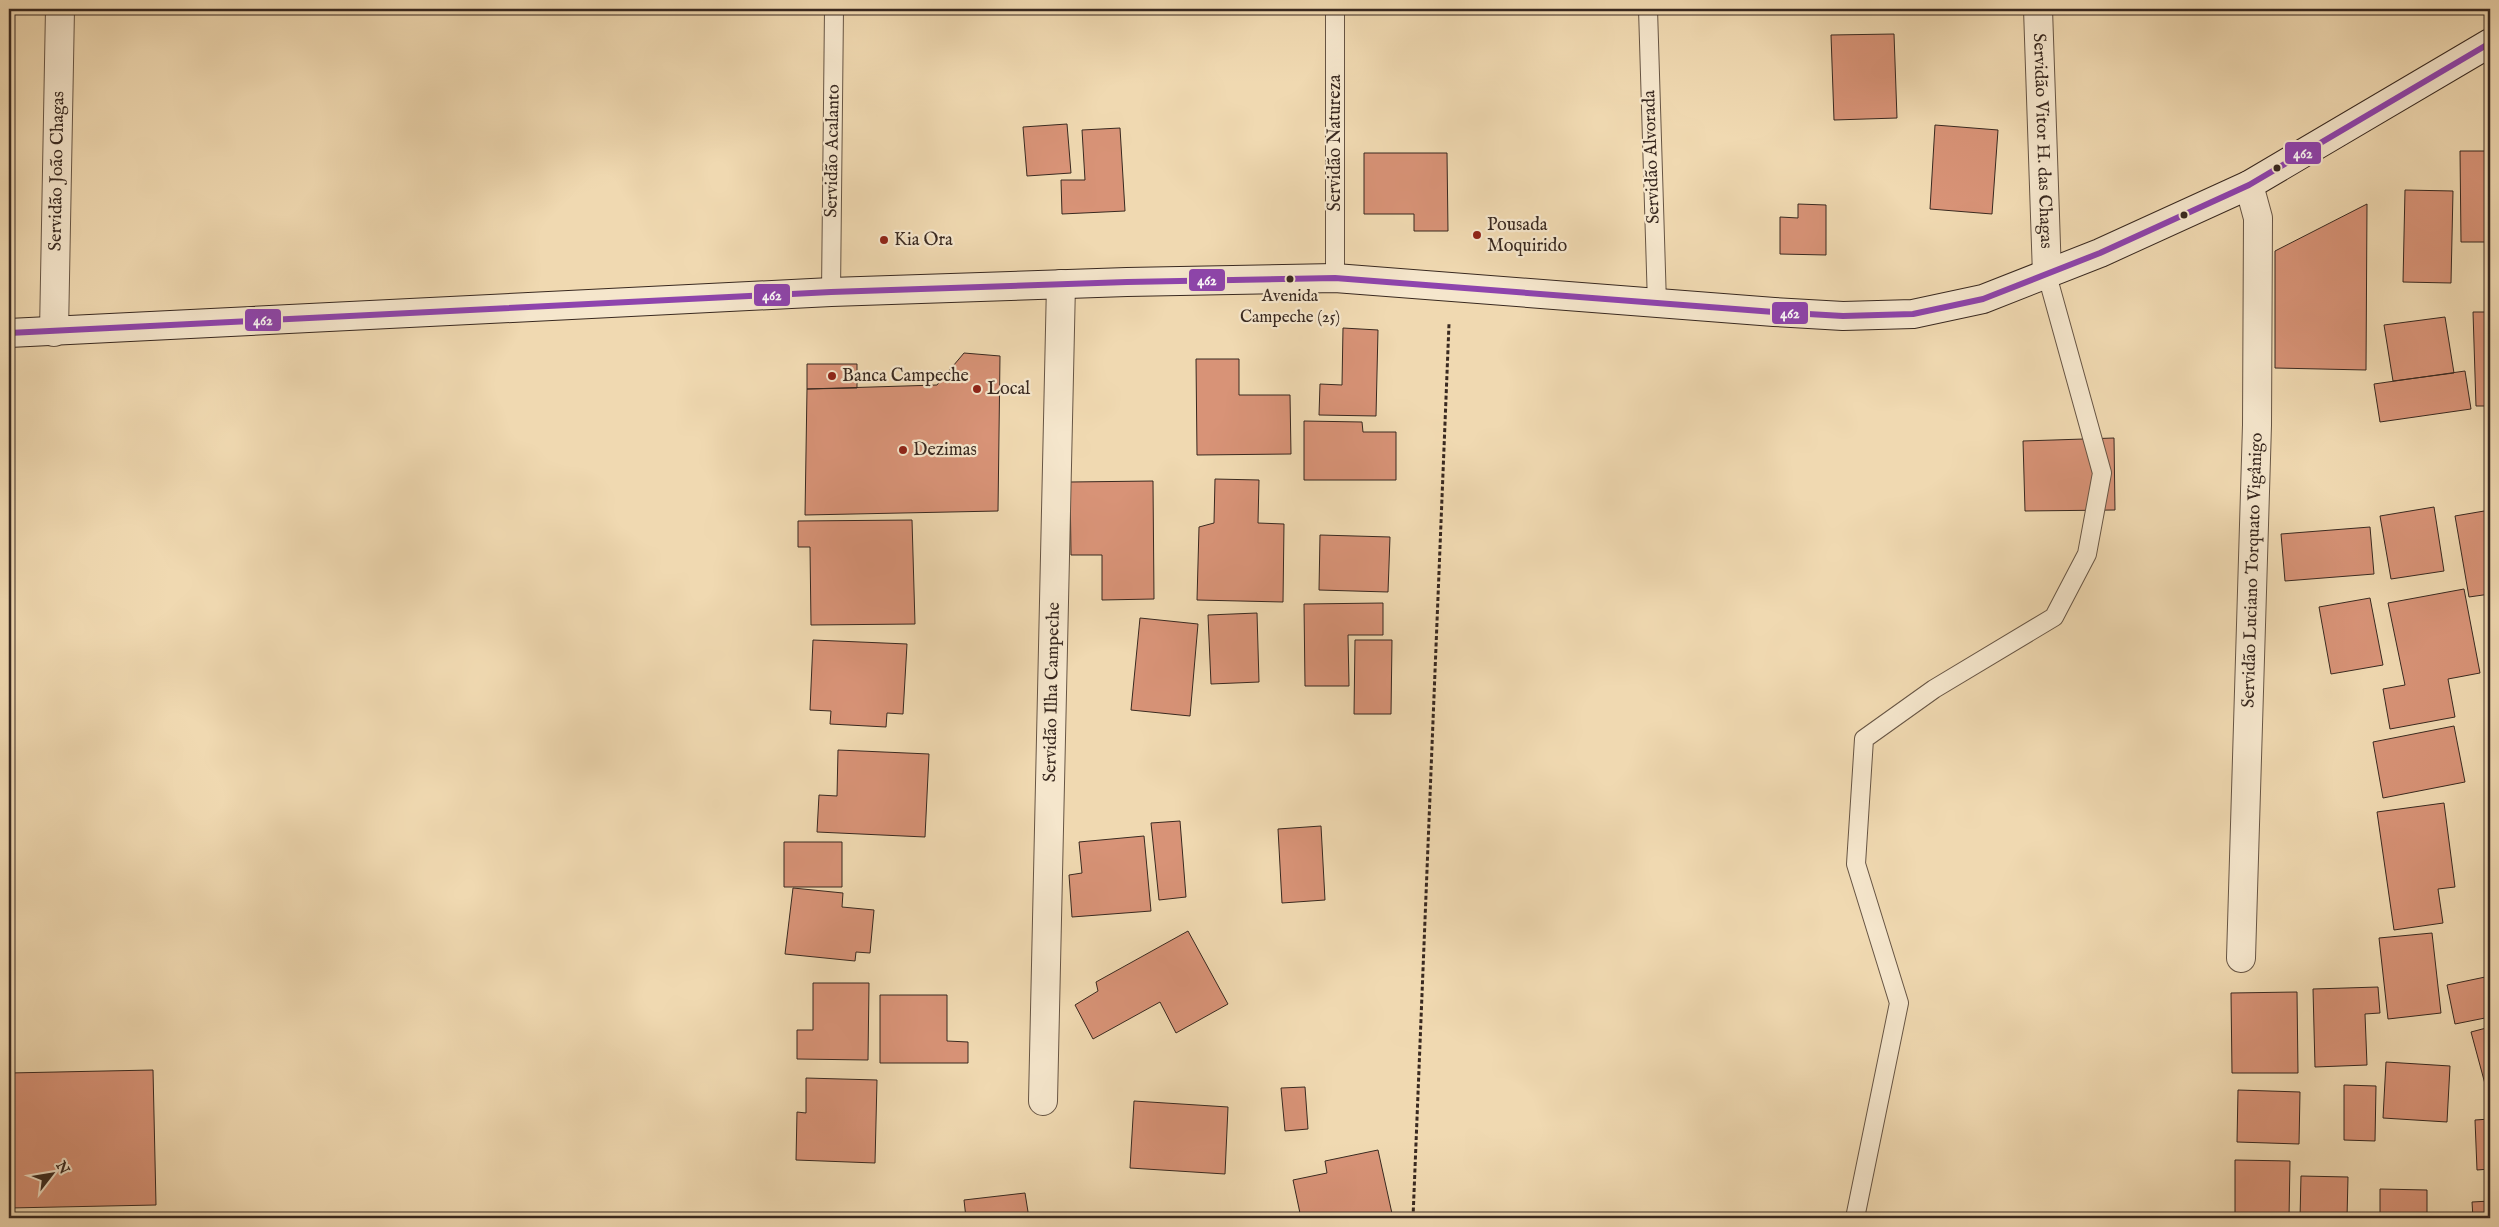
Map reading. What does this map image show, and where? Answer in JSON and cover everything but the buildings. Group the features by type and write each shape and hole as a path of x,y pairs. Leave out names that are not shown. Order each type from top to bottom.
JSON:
{"main road":[{"name":"Servidão João Chagas","path":"54,332 60,9"},
{"name":"Servidão Vitor H. das Chagas","path":"2038,9 2047,275"},
{"path":"9,333 831,292 1061,284 1335,278 1657,304 1843,316 1913,314 1983,299 2047,275 2249,185 2490,42"},
{"name":"Servidão Luciano Torquato Vigânigo","path":"2241,958 2257,416 2258,218 2249,185"},
{"name":"Servidão Ilha Campeche","path":"1043,1101 1061,284"}],"lane":[{"name":"Servidão Acalanto","path":"831,292 834,9"},
{"name":"Servidão Natureza","path":"1335,9 1335,278"},
{"name":"Servidão Alvorada","path":"1648,9 1657,304"},
{"path":"1855,1218 1899,1003 1856,864 1864,739 1934,689 2054,616 2087,554 2102,473 2047,275"}],"path":[{"path":"1413,1218 1451,288"}],"transit line":[{"name":"462","path":"9,333 831,292 1127,282 1335,278 1774,312 1843,316 1913,314 1983,299 2100,253 2249,185 2490,43"}],"place":[{"name":"Pousada Moquirido","path":"1477,235"},
{"name":"Kia Ora","path":"884,240"},
{"name":"Avenida Campeche (25)","path":"1290,279"},
{"name":"Banca Campeche","path":"832,376"},
{"name":"Local","path":"977,389"},
{"name":"Dezimas","path":"903,450"}]}
